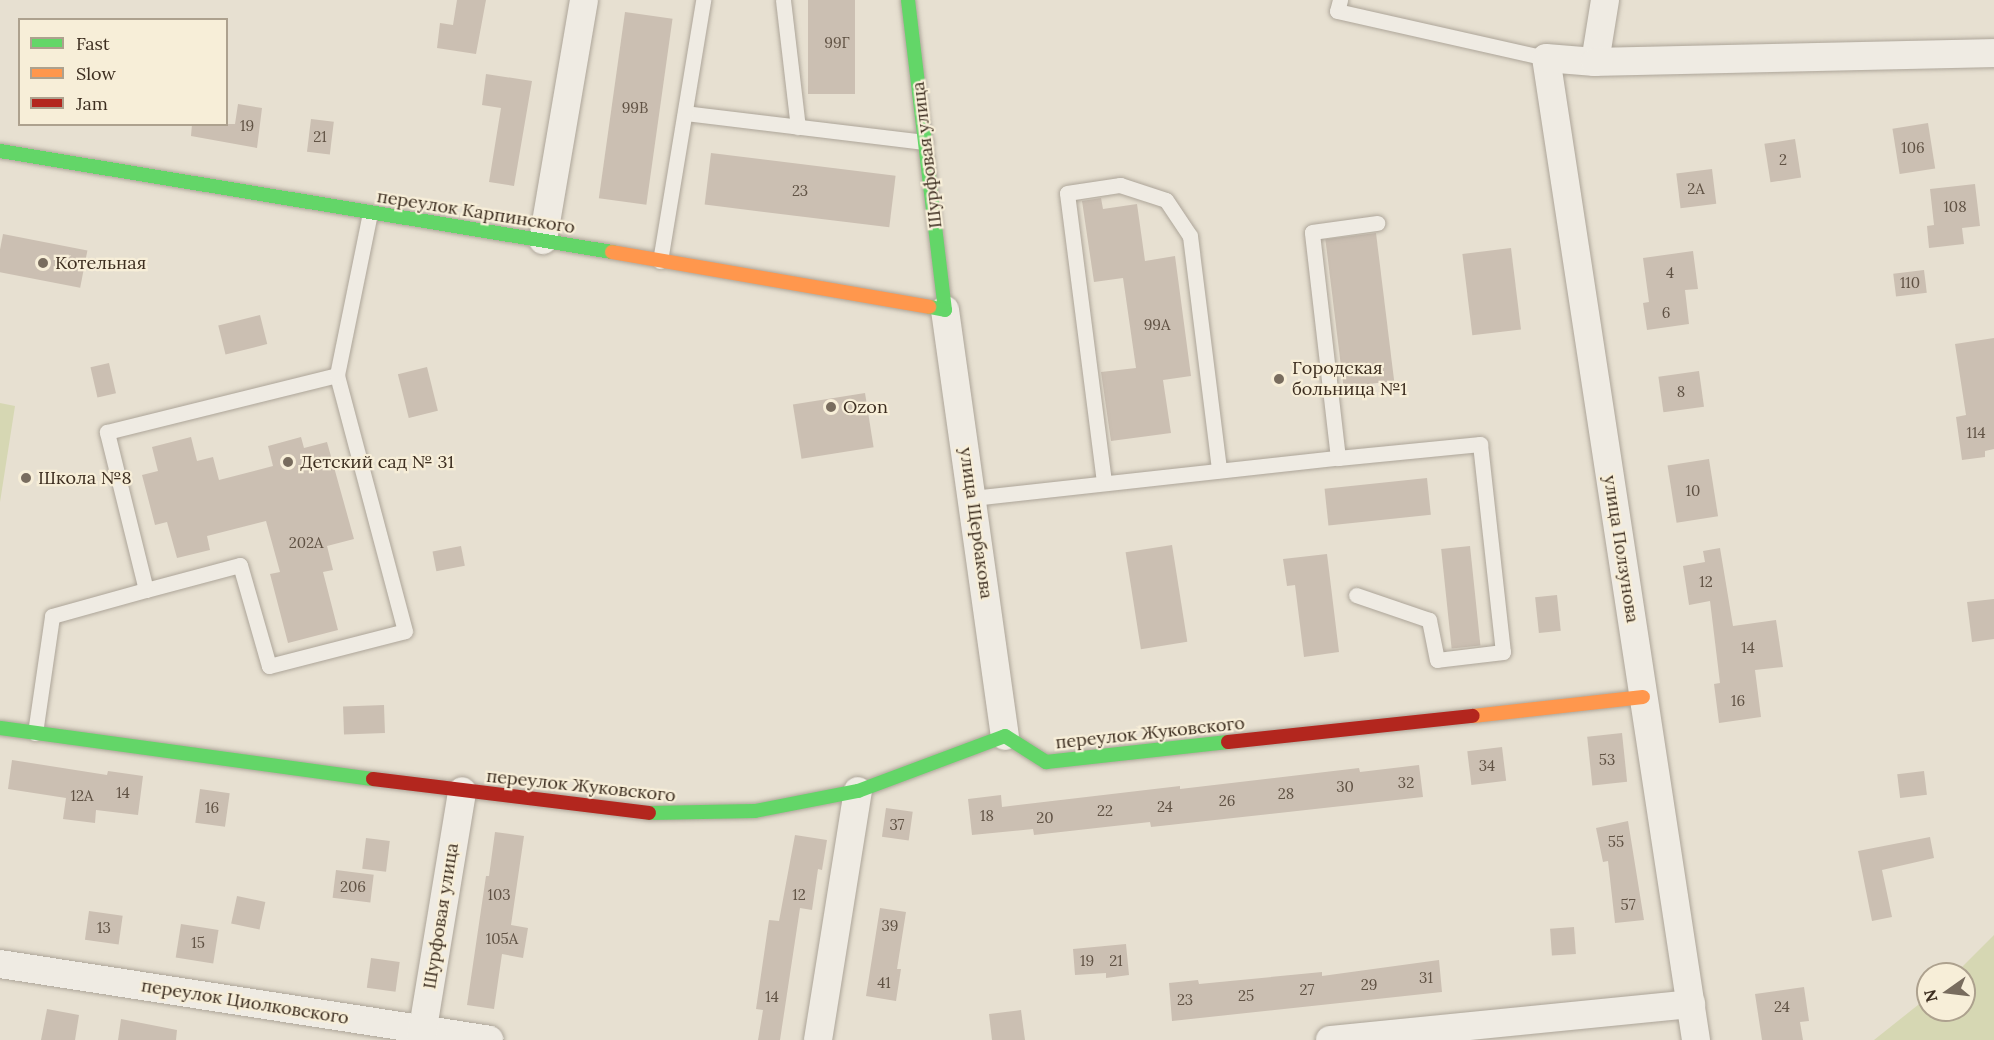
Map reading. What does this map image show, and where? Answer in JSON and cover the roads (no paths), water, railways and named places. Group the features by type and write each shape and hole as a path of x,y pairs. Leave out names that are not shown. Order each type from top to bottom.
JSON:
{"street":[{"path":"543,240 584,0"},
{"name":"Шурфовая улица","path":"908,0 945,310"},
{"path":"1595,62 1605,0"},
{"path":"1546,58 1595,62 1994,53"},
{"name":"улица Ползунова","path":"1546,58 1696,1040"},
{"name":"переулок Карпинского","path":"0,152 543,240 945,310"},
{"name":"улица Щербакова","path":"945,310 1005,736"},
{"name":"переулок Жуковского","path":"0,728 462,792 663,815 755,811 858,791 1005,736 1046,762 1644,697"},
{"path":"818,1040 858,791"},
{"name":"Шурфовая улица","path":"422,1035 462,792"},
{"name":"переулок Циолковского","path":"0,964 422,1035 489,1040"},
{"path":"1330,1040 1691,1004"}],"lane":[{"path":"660,261 703,0"},
{"path":"783,0 798,127"},
{"path":"1340,0 1337,11 1546,58"},
{"path":"685,113 925,142"},
{"path":"1104,482 1067,193 1120,185 1166,200 1190,236 1219,470"},
{"path":"35,733 52,616 146,590 240,565 269,666 405,631 338,375 370,213"},
{"path":"1338,458 1312,232 1377,223"},
{"path":"146,590 107,432 338,375"},
{"path":"973,498 1104,482 1480,444 1503,652 1437,660 1429,620 1356,595"}],"place":[{"name":"Котельная","path":"43,263"},
{"name":"Городская больница №1","path":"1279,379"},
{"name":"Ozon","path":"831,407"},
{"name":"Детский сад № 31","path":"288,462"},
{"name":"Школа №8","path":"26,478"}]}
